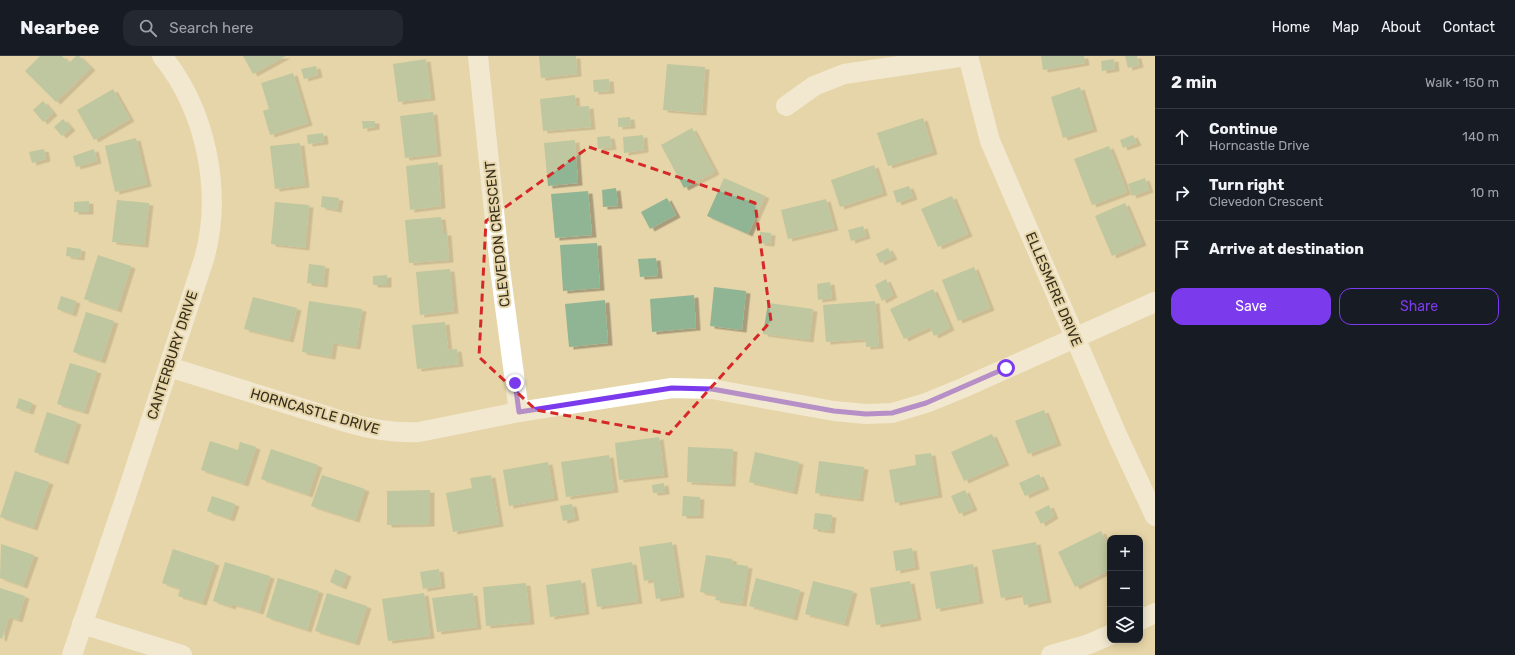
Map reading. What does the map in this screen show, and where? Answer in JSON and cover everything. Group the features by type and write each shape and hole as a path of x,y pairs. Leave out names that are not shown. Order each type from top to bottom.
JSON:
{"street":[{"name":"CANTERBURY DRIVE","path":"72,655 169,367 207,248 212,198 207,155 198,124 182,87 162,56"},
{"name":"CLEVEDON CRESCENT","path":"478,56 500,269 519,412"},
{"path":"786,106 814,86 844,74 967,56"},
{"name":"ELLESMERE DRIVE","path":"967,56 990,141 1155,516"},
{"name":"HORNCASTLE DRIVE","path":"169,367 349,423 391,432 419,432 519,412 672,388 712,389 834,411 866,414 892,413 926,403 965,387 1075,336 1155,302"},
{"path":"1143,619 1155,613"},
{"path":"82,624 182,655"},
{"path":"1051,655 1089,644 1107,635"}],"highlighted area":[{"path":"589,147 755,203 771,321 669,434 536,410 479,357 486,221"}],"building":[{"path":"40,56 62,56 69,63 76,56 79,56 91,68 56,102 25,71"},
{"path":"243,56 286,56 253,74"},
{"path":"539,56 576,56 577,74 541,78"},
{"path":"1041,56 1084,56 1085,63 1043,70"},
{"path":"1125,56 1137,56 1139,65 1128,68"},
{"path":"426,59 431,98 398,102 393,64"},
{"path":"1114,59 1115,69 1102,71 1101,61"},
{"path":"667,64 705,67 702,113 663,110"},
{"path":"316,66 318,75 304,79 301,69"},
{"path":"293,73 308,123 270,135 263,111 269,109 261,83"},
{"path":"609,79 610,91 594,92 593,80"},
{"path":"1080,87 1093,129 1063,138 1051,97"},
{"path":"113,89 130,119 94,140 77,110"},
{"path":"575,95 576,107 589,106 591,127 543,131 540,99"},
{"path":"43,101 53,113 43,122 33,110"},
{"path":"433,112 437,154 405,158 400,116"},
{"path":"630,117 631,126 618,127 618,118"},
{"path":"923,118 933,152 888,166 877,133"},
{"path":"63,119 71,128 62,136 54,127"},
{"path":"362,121 375,121 375,127 363,129"},
{"path":"692,128 715,172 684,188 661,145"},
{"path":"323,133 324,142 308,144 307,135"},
{"path":"643,135 644,150 624,153 623,137"},
{"path":"1133,135 1137,143 1123,148 1120,140"},
{"path":"610,136 612,147 598,149 597,137"},
{"path":"136,138 147,184 115,192 105,146"},
{"path":"575,140 578,183 548,186 544,143"},
{"path":"300,143 305,185 275,189 270,146"},
{"path":"1109,146 1127,192 1092,205 1074,159"},
{"path":"44,149 46,159 32,163 29,152"},
{"path":"94,149 97,161 76,167 73,156"},
{"path":"438,162 441,206 410,210 406,166"},
{"path":"874,165 883,193 840,207 831,180"},
{"path":"724,178 765,196 748,234 707,216"},
{"path":"1145,178 1149,190 1132,196 1128,184"},
{"path":"909,186 913,197 897,203 893,191"},
{"path":"616,188 618,206 603,207 602,190"},
{"path":"588,191 592,235 555,238 551,194"},
{"path":"322,196 339,198 337,210 321,207"},
{"path":"952,196 968,234 938,247 921,209"},
{"path":"667,198 676,215 650,229 641,212"},
{"path":"826,199 834,228 788,239 781,210"},
{"path":"117,200 149,203 144,245 112,242"},
{"path":"89,201 89,212 74,212 74,202"},
{"path":"275,202 309,205 305,248 271,244"},
{"path":"1125,203 1142,243 1112,256 1095,216"},
{"path":"441,217 443,233 447,233 449,260 409,263 405,220"},
{"path":"863,226 866,236 851,241 848,230"},
{"path":"760,232 771,233 770,244 760,243"},
{"path":"597,243 600,288 563,291 560,245"},
{"path":"67,247 81,249 80,258 66,256"},
{"path":"888,248 893,257 880,263 876,254"},
{"path":"98,255 131,266 117,310 84,299"},
{"path":"656,258 658,276 640,277 638,259"},
{"path":"309,264 325,266 323,285 307,283"},
{"path":"974,267 990,308 958,321 942,280"},
{"path":"450,269 454,311 420,315 416,272"},
{"path":"387,275 387,285 373,285 373,276"},
{"path":"886,279 893,295 882,301 875,285"},
{"path":"830,282 832,298 818,300 817,284"},
{"path":"714,287 746,291 742,330 710,326"},
{"path":"933,289 950,328 934,336 930,327 904,339 890,309"},
{"path":"694,295 696,328 652,332 650,299"},
{"path":"61,296 76,301 72,314 57,309"},
{"path":"253,297 297,308 289,340 244,329"},
{"path":"605,300 608,343 569,347 565,304"},
{"path":"309,301 362,309 356,347 333,343 331,357 302,352"},
{"path":"875,301 879,346 866,347 866,339 826,342 823,305"},
{"path":"768,303 813,309 809,340 763,334"},
{"path":"86,312 114,321 101,361 73,352"},
{"path":"445,322 448,350 457,349 459,364 417,369 412,325"},
{"path":"70,363 97,371 84,412 57,404"},
{"path":"19,398 32,403 29,412 16,408"},
{"path":"1044,410 1057,443 1028,454 1015,421"},
{"path":"47,412 77,422 64,462 34,452"},
{"path":"992,434 1005,463 964,481 951,452"},
{"path":"659,437 664,475 619,480 615,443"},
{"path":"210,441 238,450 240,442 256,447 244,484 201,470"},
{"path":"688,447 733,449 731,484 687,482"},
{"path":"271,449 318,465 308,495 261,479"},
{"path":"755,452 799,462 793,492 749,482"},
{"path":"931,453 938,495 895,503 889,470 916,465 915,455"},
{"path":"609,455 614,490 566,497 561,462"},
{"path":"819,461 864,467 859,499 815,493"},
{"path":"548,462 554,498 509,506 503,470"},
{"path":"15,471 49,482 33,528 0,517"},
{"path":"1039,474 1045,487 1025,496 1019,483"},
{"path":"322,475 365,489 355,520 311,506"},
{"path":"491,475 499,524 453,532 446,493 472,488 470,478"},
{"path":"664,483 665,492 653,493 652,485"},
{"path":"430,490 430,524 387,525 387,491"},
{"path":"965,490 973,508 959,514 951,496"},
{"path":"212,496 235,504 230,519 207,511"},
{"path":"683,496 700,497 699,516 682,516"},
{"path":"572,504 575,518 563,521 560,506"},
{"path":"1049,505 1054,516 1041,524 1035,512"},
{"path":"815,513 832,515 830,531 813,529"},
{"path":"1101,531 1107,543 1107,571 1075,587 1058,552"},
{"path":"672,542 680,595 656,599 653,579 644,581 639,547"},
{"path":"1036,542 1047,600 1024,605 1022,594 1001,598 992,550"},
{"path":"1,544 34,555 23,586 0,578"},
{"path":"912,548 915,567 896,571 893,551"},
{"path":"173,549 215,563 202,603 178,596 180,589 162,583"},
{"path":"706,555 732,559 733,564 748,566 742,604 715,600 717,595 700,592"},
{"path":"225,562 270,576 259,612 232,604 231,607 213,601"},
{"path":"632,562 638,601 597,607 591,569"},
{"path":"973,564 979,601 936,609 930,572"},
{"path":"335,569 347,574 342,587 330,582"},
{"path":"439,569 441,586 423,589 420,572"},
{"path":"278,578 319,591 307,630 266,617"},
{"path":"756,578 800,590 793,618 749,606"},
{"path":"581,580 585,612 550,617 546,585"},
{"path":"813,581 853,591 844,624 805,614"},
{"path":"910,581 917,618 876,625 870,588"},
{"path":"526,583 530,622 486,626 483,587"},
{"path":"0,588 25,596 18,620 9,617 2,639 0,638"},
{"path":"327,593 367,606 355,643 315,631"},
{"path":"424,593 430,636 388,641 382,599"},
{"path":"473,593 477,627 437,632 432,598"}],"route":[{"path":"515,383 519,412 672,388 712,389 834,411 866,414 892,413 926,403 1006,368"}]}
